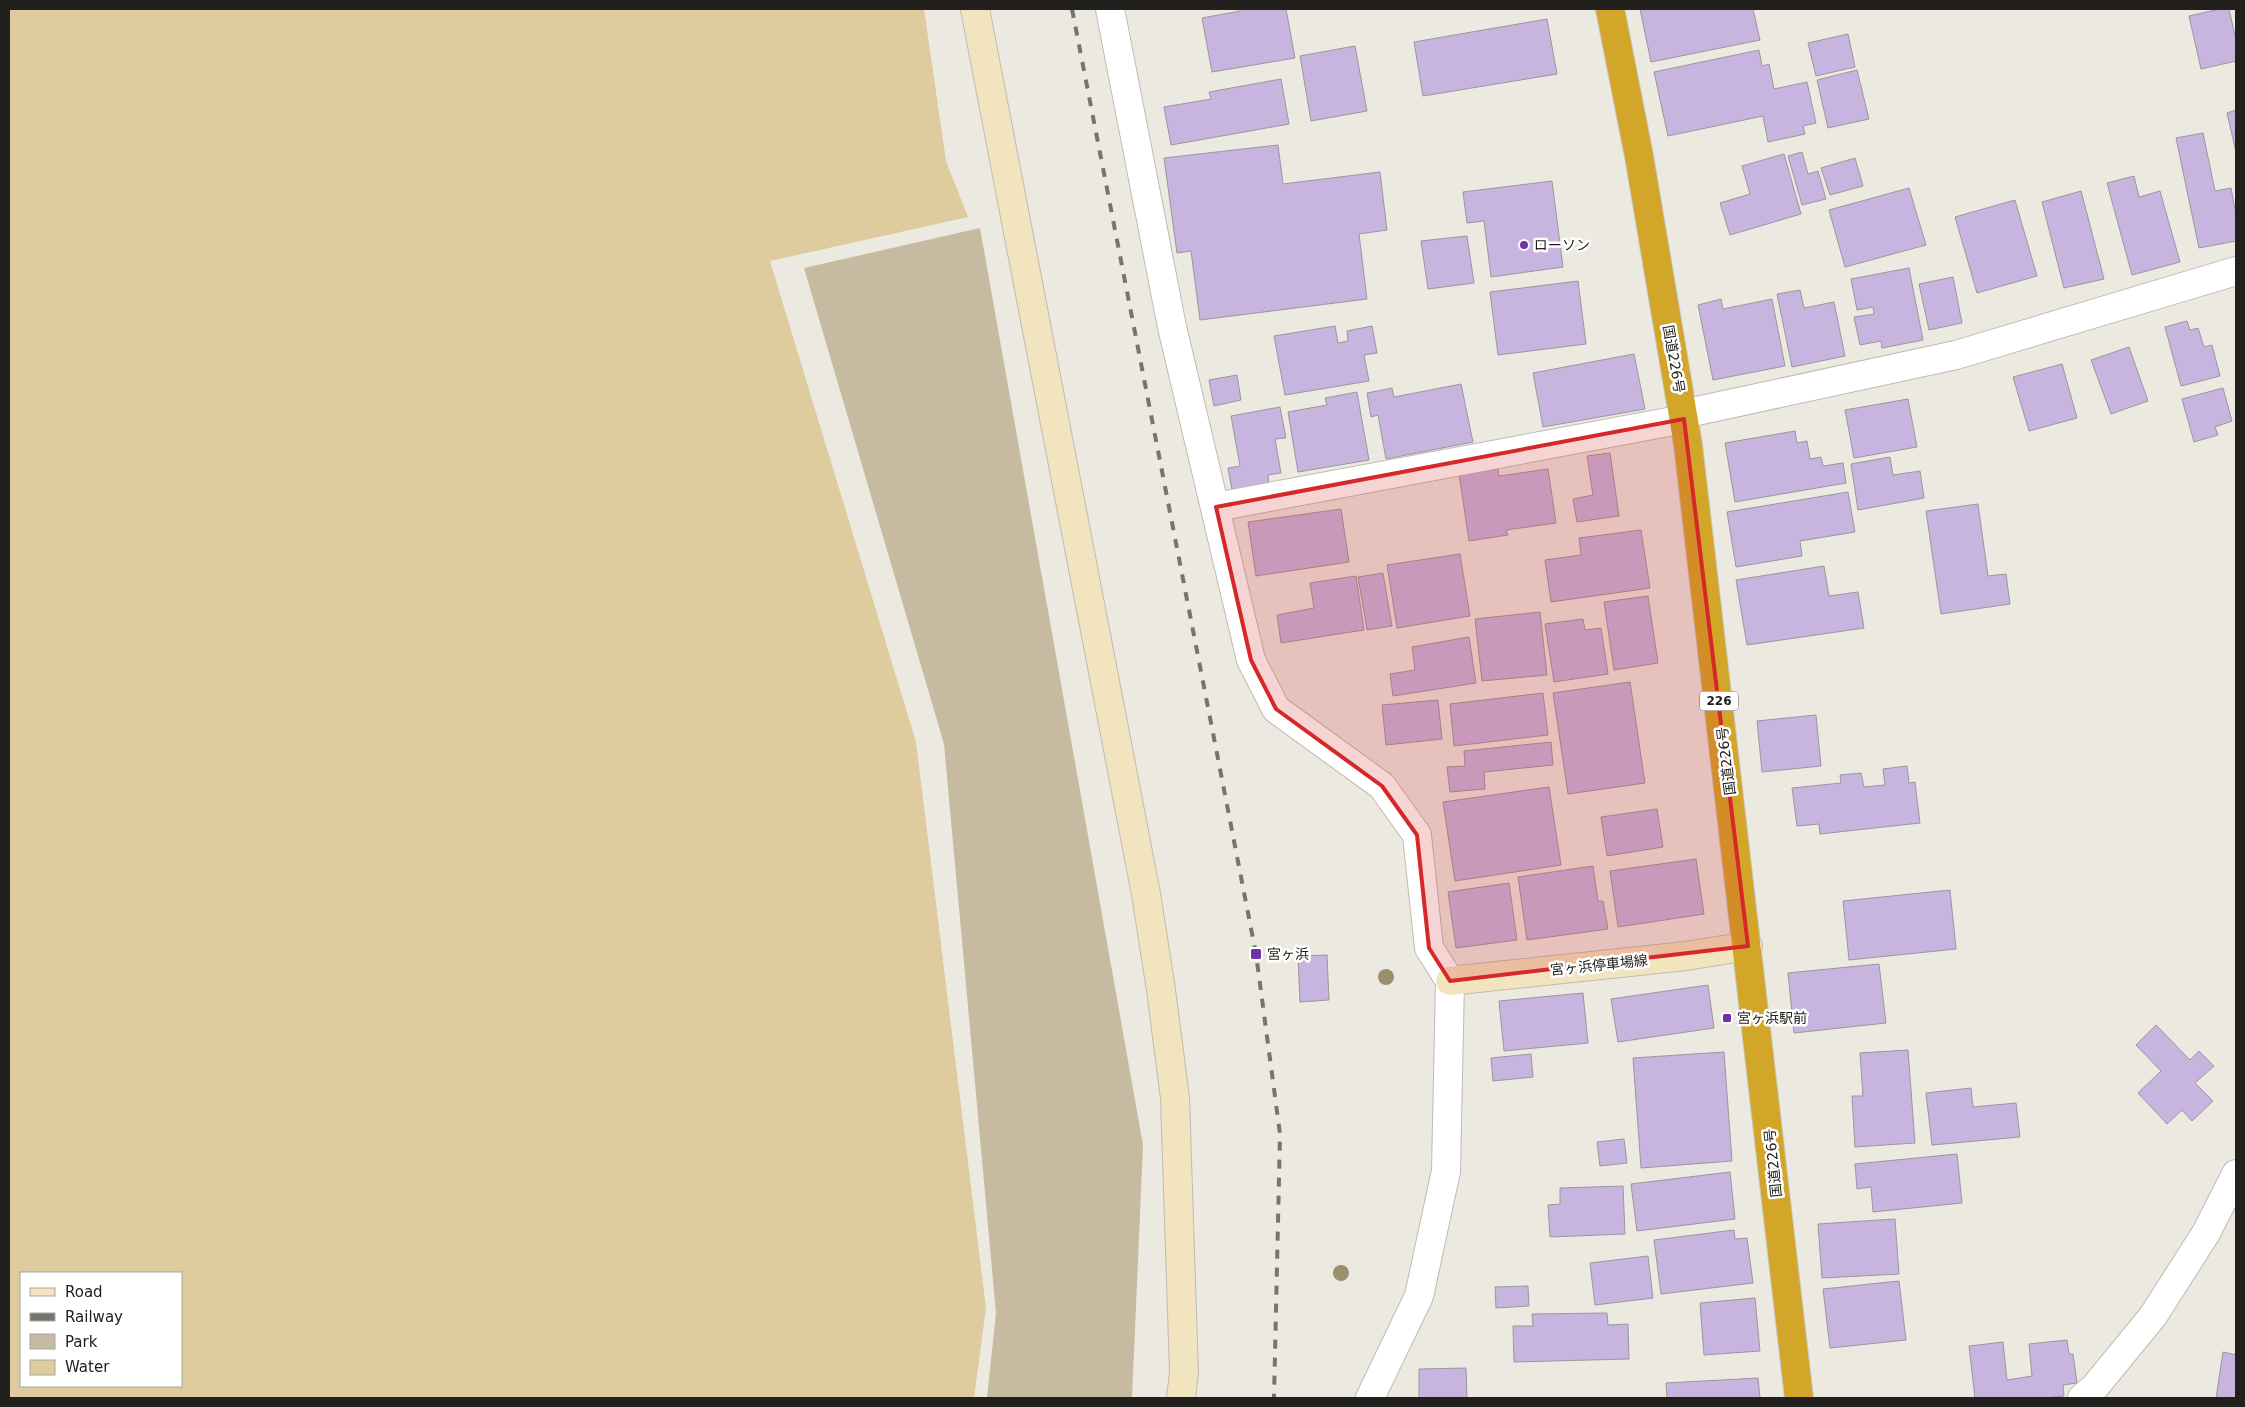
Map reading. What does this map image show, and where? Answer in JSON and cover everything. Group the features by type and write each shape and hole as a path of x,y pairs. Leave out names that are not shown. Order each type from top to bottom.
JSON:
{"highway":[{"name":"国道226号","path":"1610,9 1639,156 1683,416 1748,946 1799,1398"}],"street":[{"path":"975,9 1146,894 1162,990 1176,1098 1184,1373 1181,1398"},
{"path":"1110,9 1172,327 1251,660 1276,709 1382,786 1416,835 1429,948 1450,981 1446,1171 1419,1296 1370,1398"},
{"path":"1216,507 1683,416 1956,355 2236,271"},
{"name":"宮ヶ浜停車場線","path":"1450,981 1686,956 1748,946"},
{"path":"2082,1398 2094,1388 2153,1316 2206,1233 2236,1174"}],"highlighted area":[{"path":"1684,419 1748,946 1450,981 1429,948 1417,835 1382,786 1276,709 1251,660 1216,507"}],"green space":[{"path":"980,228 1143,1145 1132,1398 987,1398 996,1313 944,744 804,268"}],"water":[{"path":"9,9 924,9 946,161 968,217 770,261 916,742 986,1308 974,1398 9,1398"}],"building":[{"path":"1240,9 1286,9 1295,58 1212,72 1202,18 1240,11"},
{"path":"1640,9 1753,9 1760,40 1651,62"},
{"path":"2220,9 2229,9 2236,40 2236,61 2201,69 2189,16"},
{"path":"1547,19 1557,74 1423,96 1414,42"},
{"path":"1848,34 1855,67 1816,76 1808,43"},
{"path":"1355,46 1367,111 1311,121 1300,56"},
{"path":"1759,50 1762,66 1769,64 1774,89 1807,82 1816,123 1803,126 1805,134 1768,142 1763,116 1668,136 1654,72"},
{"path":"1857,70 1869,119 1828,128 1817,80"},
{"path":"1281,79 1289,124 1171,145 1164,107 1211,99 1209,92"},
{"path":"2236,110 2236,152 2227,113"},
{"path":"2203,133 2215,191 2231,188 2236,214 2236,241 2199,248 2176,138"},
{"path":"1278,145 1283,184 1380,172 1387,230 1359,234 1367,299 1200,320 1191,251 1177,253 1164,158"},
{"path":"1802,152 1808,174 1818,171 1826,199 1802,205 1788,156"},
{"path":"1784,154 1801,214 1730,235 1720,203 1750,194 1742,166"},
{"path":"1855,158 1863,186 1830,195 1821,168"},
{"path":"2134,176 2139,197 2160,191 2180,262 2132,275 2107,183"},
{"name":"ローソン","path":"1552,181 1563,267 1491,277 1484,221 1467,223 1463,192"},
{"path":"1909,188 1926,245 1845,267 1829,210"},
{"path":"2081,191 2104,279 2064,288 2042,202"},
{"path":"2015,200 2037,276 1977,293 1955,217"},
{"path":"1467,236 1474,283 1428,289 1421,241"},
{"path":"1909,268 1923,340 1882,348 1881,341 1860,345 1854,317 1874,314 1873,307 1857,310 1851,279"},
{"path":"1953,277 1962,323 1929,330 1919,284"},
{"path":"1578,281 1586,344 1498,355 1490,292"},
{"path":"1800,290 1804,308 1834,302 1845,356 1792,367 1777,294"},
{"path":"1721,299 1723,309 1772,299 1785,366 1713,380 1698,305"},
{"path":"2187,321 2190,330 2198,328 2204,347 2212,345 2220,376 2181,386 2165,327"},
{"path":"1335,326 1338,343 1348,341 1347,331 1372,326 1377,353 1364,355 1369,381 1285,395 1274,336"},
{"path":"2129,347 2148,401 2111,414 2091,360"},
{"path":"1634,354 1645,409 1543,427 1533,373"},
{"path":"2062,364 2077,418 2029,431 2013,377"},
{"path":"1237,375 1241,400 1214,406 1209,380"},
{"path":"1461,384 1473,442 1386,459 1378,415 1371,417 1367,393 1392,388 1394,397"},
{"path":"2223,388 2232,421 2215,427 2218,435 2194,442 2182,399"},
{"path":"1357,392 1369,460 1298,472 1288,412 1327,405 1325,398"},
{"path":"1908,399 1917,447 1854,458 1845,410"},
{"path":"1280,407 1286,438 1275,439 1281,473 1268,475 1269,484 1232,490 1228,468 1240,466 1231,416"},
{"path":"1795,431 1797,443 1807,441 1810,459 1821,457 1823,466 1843,463 1846,483 1735,502 1725,443"},
{"path":"1610,453 1619,516 1577,522 1573,499 1593,495 1587,456"},
{"path":"1890,457 1893,475 1920,471 1924,498 1858,510 1851,464"},
{"path":"1498,469 1499,476 1548,469 1556,523 1506,530 1508,535 1469,541 1459,474"},
{"path":"1848,492 1855,532 1800,541 1802,556 1736,567 1727,512"},
{"path":"1978,504 1988,576 2006,574 2010,604 1941,614 1926,511"},
{"path":"1341,509 1349,562 1256,576 1248,522"},
{"path":"1641,530 1650,588 1551,602 1545,560 1581,555 1579,538"},
{"path":"1460,554 1470,616 1397,628 1387,565"},
{"path":"1824,566 1829,596 1858,592 1864,628 1747,645 1736,580"},
{"path":"1383,573 1392,626 1367,630 1358,577"},
{"path":"1356,576 1364,630 1281,643 1277,615 1314,608 1310,583"},
{"path":"1648,596 1658,663 1614,670 1604,602"},
{"path":"1540,612 1547,675 1482,681 1475,619"},
{"path":"1583,619 1585,630 1601,628 1608,674 1554,682 1545,624"},
{"path":"1469,637 1476,683 1393,696 1390,674 1415,670 1412,647"},
{"path":"1630,682 1645,783 1568,794 1553,693"},
{"path":"1543,693 1548,735 1454,746 1450,704"},
{"path":"1438,700 1442,739 1386,745 1382,705"},
{"path":"1816,715 1821,766 1762,772 1757,721"},
{"path":"1551,742 1553,765 1484,772 1485,789 1450,792 1447,767 1465,766 1464,751"},
{"path":"1907,766 1909,783 1915,782 1920,823 1820,834 1819,824 1797,826 1792,788 1841,783 1840,775 1861,773 1864,787 1885,785 1883,769"},
{"path":"1549,787 1561,865 1455,881 1443,802"},
{"path":"1657,809 1663,847 1607,856 1601,817"},
{"path":"1696,859 1704,914 1618,927 1610,871"},
{"path":"1593,866 1598,901 1603,901 1608,929 1527,940 1518,877"},
{"path":"1509,883 1517,940 1456,948 1448,892"},
{"path":"1950,890 1956,949 1849,960 1843,901"},
{"path":"1327,955 1329,1000 1300,1002 1298,956"},
{"path":"1879,964 1886,1023 1794,1033 1788,973"},
{"path":"1708,985 1714,1028 1618,1042 1611,999"},
{"path":"1583,993 1588,1043 1504,1051 1499,1001"},
{"path":"2156,1025 2190,1060 2199,1051 2214,1066 2195,1083 2213,1101 2192,1121 2182,1110 2167,1124 2138,1093 2161,1071 2136,1045"},
{"path":"1908,1050 1915,1143 1855,1147 1852,1096 1863,1096 1860,1053"},
{"path":"1724,1052 1732,1161 1641,1168 1633,1058"},
{"path":"1531,1054 1533,1077 1493,1081 1491,1058"},
{"path":"1971,1088 1973,1107 2016,1103 2020,1137 1932,1145 1926,1093"},
{"path":"1624,1139 1627,1163 1600,1166 1597,1142"},
{"path":"1957,1154 1962,1203 1873,1212 1871,1187 1857,1189 1855,1164"},
{"path":"1730,1172 1735,1219 1637,1231 1631,1184"},
{"path":"1623,1186 1625,1234 1550,1237 1548,1205 1560,1204 1560,1188"},
{"path":"1895,1219 1899,1274 1822,1278 1818,1224"},
{"path":"1734,1230 1735,1239 1747,1238 1753,1283 1661,1294 1654,1240"},
{"path":"1648,1256 1653,1298 1595,1305 1590,1263"},
{"path":"1899,1281 1906,1340 1830,1348 1823,1289"},
{"path":"1528,1286 1529,1306 1496,1308 1495,1287"},
{"path":"1755,1298 1760,1351 1704,1355 1700,1303"},
{"path":"1607,1313 1608,1325 1628,1324 1629,1359 1514,1362 1513,1326 1533,1326 1532,1314"},
{"path":"2067,1340 2069,1354 2073,1354 2077,1383 2063,1385 2064,1396 2044,1398 1975,1398 1969,1346 2003,1342 2007,1380 2032,1376 2029,1344"},
{"path":"2223,1352 2236,1355 2236,1398 2216,1398"},
{"path":"1466,1368 1467,1398 1419,1398 1419,1369"},
{"path":"1758,1378 1760,1398 1667,1398 1666,1383"}],"railway":[{"path":"1072,9 1256,954 1280,1134 1274,1398"}],"place":[{"name":"ローソン","path":"1524,245"},
{"name":"宮ヶ浜","path":"1256,954"},
{"name":"宮ヶ浜駅前","path":"1727,1018"}]}
